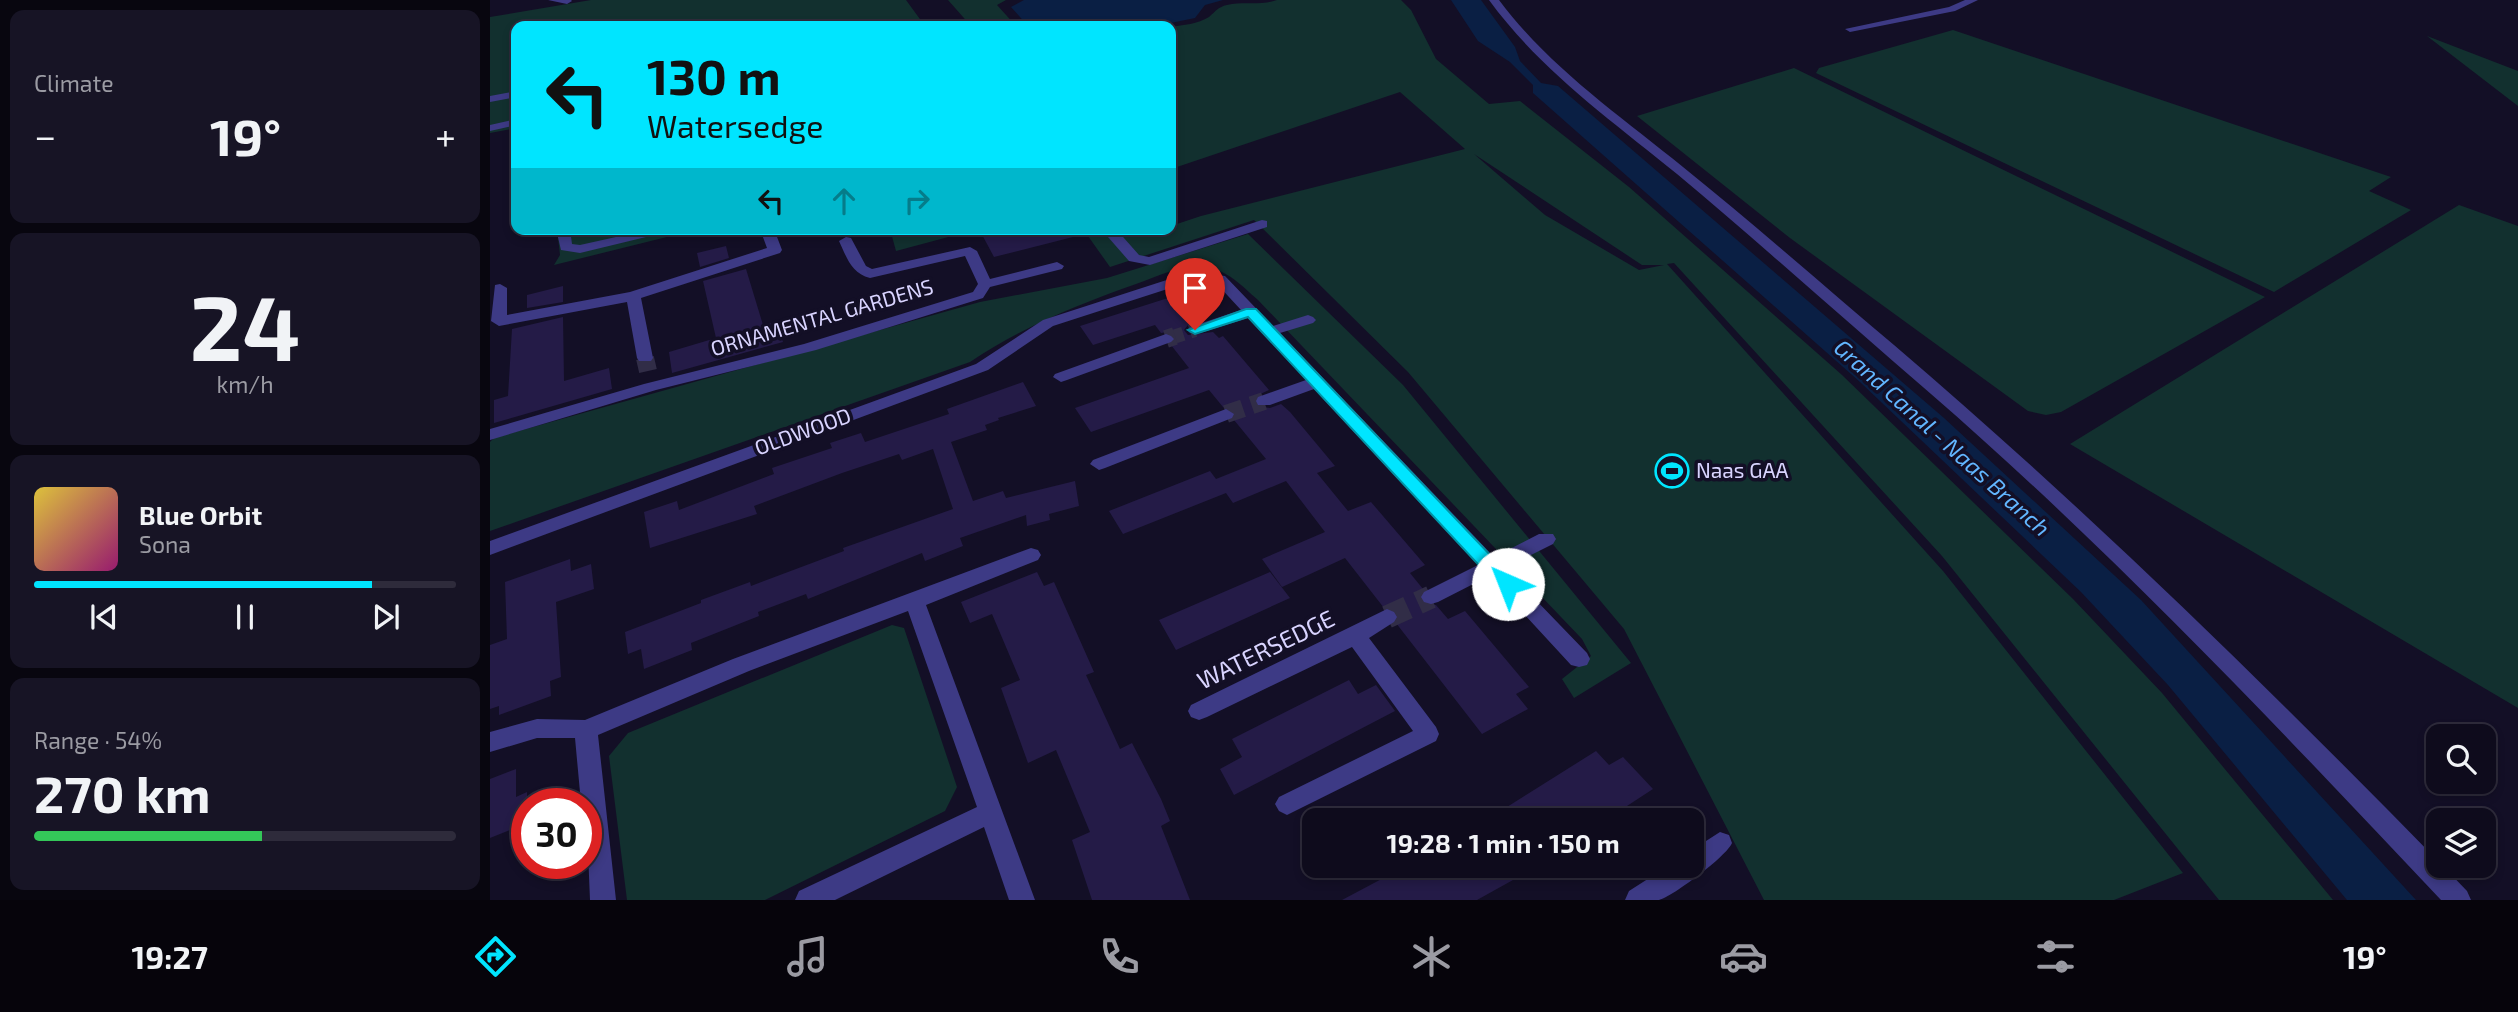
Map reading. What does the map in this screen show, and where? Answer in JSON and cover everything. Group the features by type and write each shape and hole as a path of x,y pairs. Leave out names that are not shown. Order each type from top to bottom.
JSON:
{"street":[{"path":"553,0 568,1"},
{"path":"1494,0 1555,69 1679,170 1972,420 2104,540 2246,678 2458,900"},
{"path":"1850,29 1952,9 1957,2 1973,0"},
{"path":"490,99 511,95"},
{"path":"490,128 511,123"},
{"path":"1113,235 1133,258 1150,261 1262,224"},
{"path":"564,235 566,247 580,249 644,235"},
{"path":"500,288 499,321 633,296 775,250 769,235"},
{"name":"ORNAMENTAL GARDENS","path":"490,435 648,372 810,347 978,295 985,285 970,251 870,274 860,269 846,242"},
{"path":"985,285 1057,266"},
{"name":"OLDWOOD","path":"490,548 982,367 1048,323 1109,303 1202,276 1220,279 1251,312"},
{"path":"633,296 648,372"},
{"path":"1195,330 1251,312 1579,659"},
{"path":"1271,331 1308,320"},
{"path":"1061,377 1166,339"},
{"path":"1264,401 1317,382"},
{"path":"1099,464 1226,414"},
{"path":"1431,597 1546,539"},
{"path":"490,742 520,731 560,724 586,730 741,665 1031,555"},
{"path":"915,601 1022,900"},
{"name":"WATERSEDGE","path":"1199,711 1356,636 1387,617"},
{"name":"WATERSEDGE","path":"1287,804 1428,734 1356,636"},
{"path":"586,730 603,900"},
{"path":"808,900 990,812"},
{"path":"1704,856 1720,843"},
{"path":"1638,900 1672,878"}],"green space":[{"path":"591,0 906,0 921,21 511,21 511,129 490,133 490,17"},
{"path":"948,0 1006,0 997,5 1011,21 967,21"},
{"name":"Naas GAA","path":"1277,0 1401,0 1411,10 1436,59 1489,104 1520,101 1629,187 1842,375 2073,599 2162,693 2333,900 2219,900 1942,556 1674,263 1667,264 1943,571 2183,873 2114,900 1764,900 1624,629 1408,372 1254,220 1110,267 1087,235 1176,235 1176,224 1201,216 1465,149 1400,92 1176,167 1176,26 1200,21 1227,5","holes":["1474,154 1642,265 1664,265 1639,270 1545,215"]},
{"path":"1953,30 2391,177 2369,191 2411,210 2274,292 1816,73 1819,68"},
{"path":"2427,36 2518,71 2518,106"},
{"path":"1794,68 2265,297 2061,412 2046,415 2028,411 1790,238 1637,116"},
{"path":"2459,205 2518,226 2518,708 2070,444"},
{"path":"1248,234 1403,385 1631,663 1574,698 1562,679 1591,656 1582,639 1258,300 1227,275 1204,267 1170,272 1071,309 1030,327 970,362 490,531 490,442 494,438 980,302 1107,278"},
{"path":"558,235 675,235 554,265 560,255"},
{"path":"892,235 956,235 896,251"},
{"path":"892,625 904,628 957,787 945,811 765,900 627,900 609,756 628,733"}],"water":[{"path":"1024,0 1223,0 1205,5 1195,18 1176,22 1024,21 1011,7"},
{"name":"Grand Canal - Naas Branch","path":"1451,0 1481,0 1515,47 1520,61 1541,83 1558,86 1944,418 2141,600 2416,900 2347,900 2168,685 2081,592 1860,382 1533,93 1533,85 1510,62 1478,41"}],"building":[{"path":"982,235 1073,235 1073,237 994,257"},
{"path":"726,246 729,258 700,267 697,253"},
{"path":"746,269 763,325 777,322 783,342 672,373 669,352 716,338 703,281"},
{"path":"563,286 563,302 527,308 527,295"},
{"path":"1168,298 1173,303 1186,299 1203,320 1188,325 1184,330 1188,335 1213,332 1219,338 1223,336 1269,390 1256,396 1256,406 1270,408 1281,404 1290,412 1335,466 1317,473 1348,511 1371,502 1425,565 1410,573 1423,589 1419,596 1422,603 1436,605 1448,619 1465,611 1529,687 1516,694 1528,709 1482,734 1396,623 1399,616 1396,611 1384,608 1345,558 1282,587 1262,559 1325,532 1286,481 1233,503 1226,493 1123,534 1109,511 1210,471 1216,479 1266,459 1234,420 1235,412 1223,407 1209,390 1091,432 1075,408 1189,368 1171,345 1176,337 1167,332 1161,333 1155,325 1093,345 1080,326"},
{"path":"563,317 564,381 609,368 612,389 494,423 494,400 508,396 512,329"},
{"path":"1023,382 1036,406 998,418 999,420 985,425 987,430 951,442 973,501 1003,491 1006,498 1075,481 1079,506 1049,514 1050,520 1027,526 1026,515 960,538 963,546 925,561 922,553 808,599 806,594 758,612 759,616 691,643 692,650 644,669 641,649 628,654 625,632 701,603 701,600 750,582 751,586 844,551 843,548 953,509 933,449 902,460 899,454 842,473 754,506 757,514 650,548 644,512 677,501 679,510 774,474 772,468 832,448 830,443 861,433 865,442 949,414 947,409"},
{"path":"570,559 571,571 591,564 594,589 556,602 561,677 550,681 551,696 499,715 499,706 490,709 490,645 507,639 505,582"},
{"path":"1037,572 1044,586 1054,582 1094,672 1086,675 1120,749 1132,743 1161,799 1170,821 1161,826 1190,900 1092,900 1072,840 1090,832 1056,750 1028,763 1001,688 1020,680 992,614 970,623 961,602"},
{"path":"1270,572 1290,598 1176,650 1159,620"},
{"path":"1349,680 1358,694 1376,685 1395,711 1234,795 1220,769 1242,757 1232,739"},
{"path":"1596,751 1609,765 1623,757 1653,789 1624,808 1507,807"},
{"path":"516,769 516,788 511,788 511,829 490,838 490,779"},
{"path":"1383,878 1516,878 1477,900 1342,900"}],"tunnel":[{"path":"1170,338 1195,330"},
{"path":"1166,339 1175,336"},
{"path":"645,358 648,371"},
{"path":"1226,414 1264,401"},
{"path":"1387,617 1431,597"}],"place":[{"name":"Naas GAA","path":"1672,471"}],"route":[{"path":"1195,330 1251,312 1508,584"}]}
